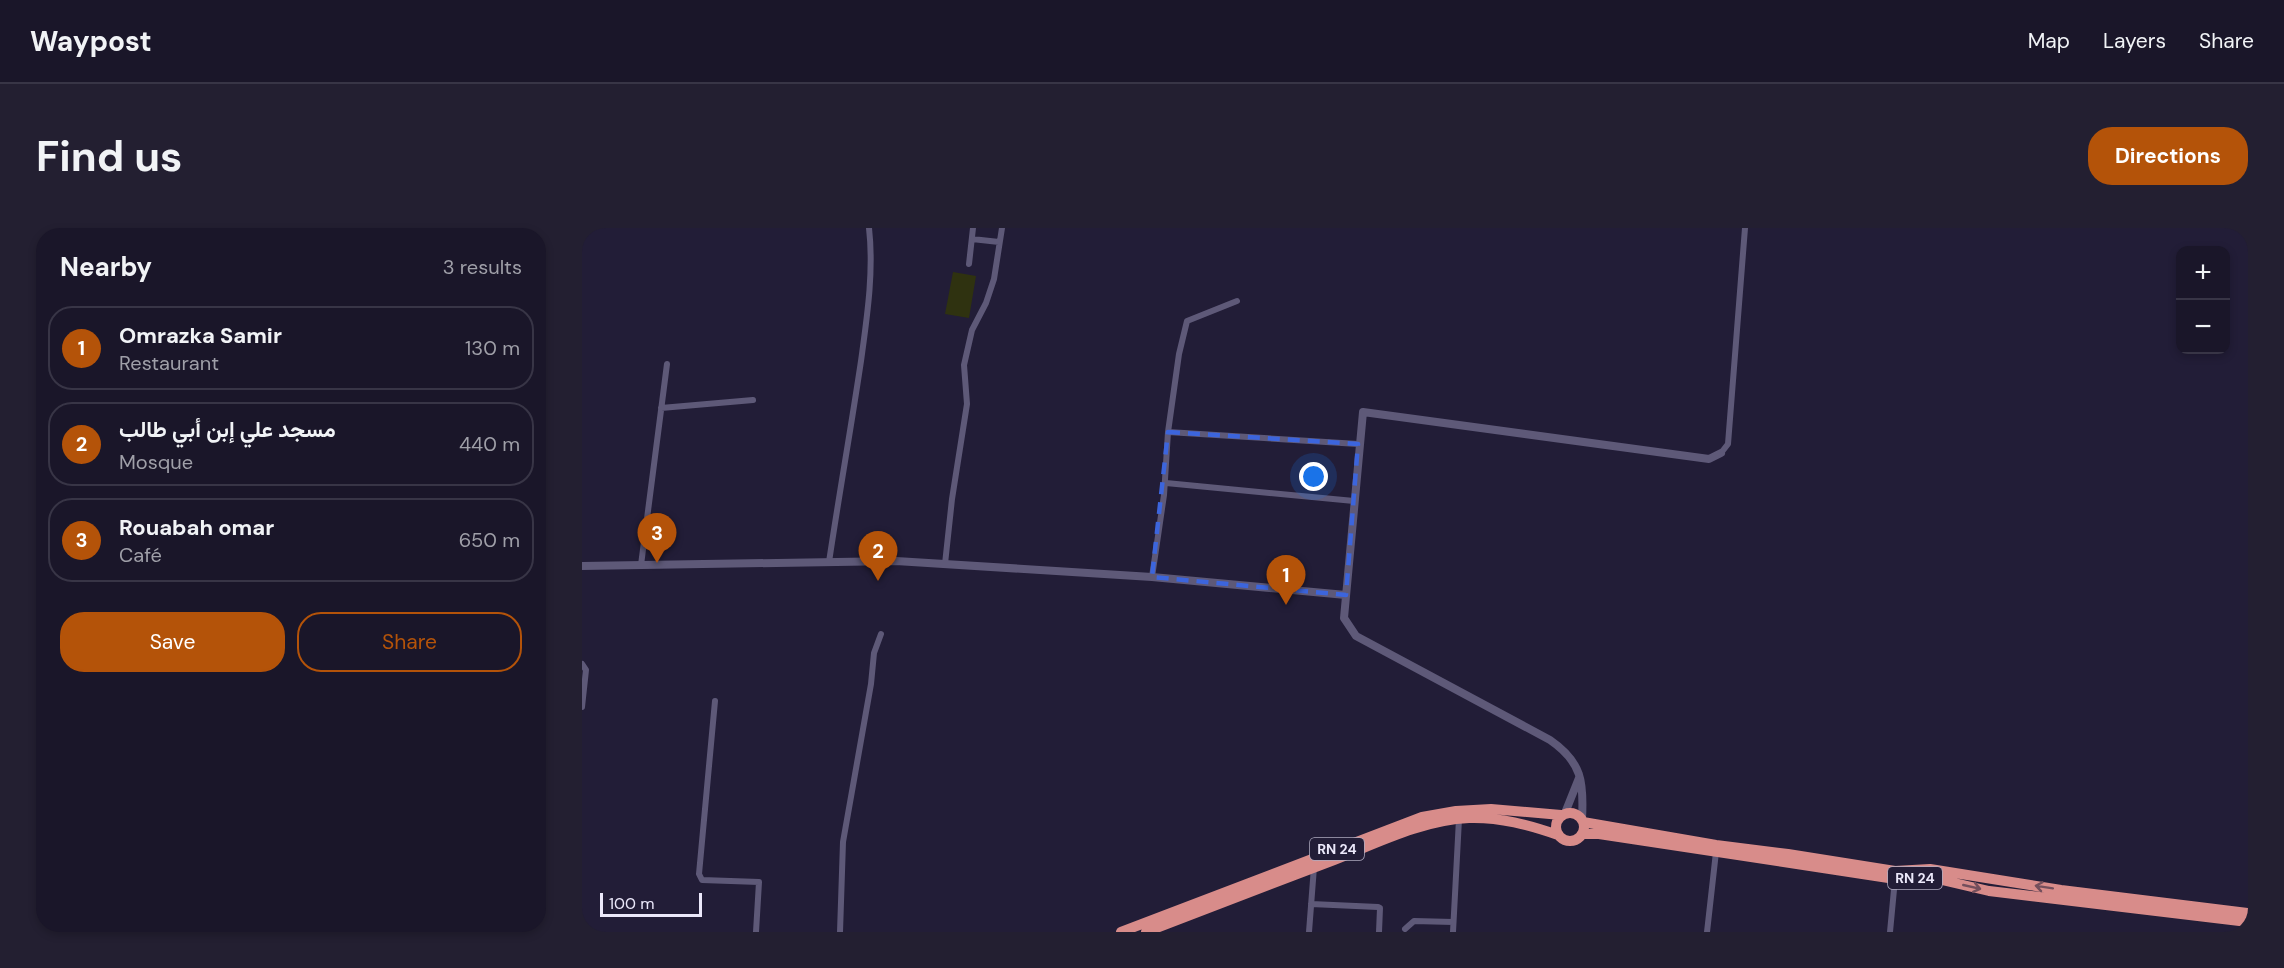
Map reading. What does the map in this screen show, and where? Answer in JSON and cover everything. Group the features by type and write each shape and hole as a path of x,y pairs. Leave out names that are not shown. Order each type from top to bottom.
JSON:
{"highway":[{"name":"RN 24","path":"1121,932 1422,817 1456,811 1491,809 1563,814"},
{"path":"1574,813 1582,820 1582,834 1577,839 1564,840 1558,835 1556,825 1563,814 1574,813"},
{"name":"RN 24","path":"1146,932 1165,929 1314,867 1407,832 1459,819 1502,820 1558,835"},
{"name":"RN 24","path":"1582,820 1716,845 1895,871 1930,869 2061,890 2248,913"},
{"name":"RN 24","path":"1582,834 1599,834 1895,879 1929,877 1989,891 2248,922"}],"main road":[{"path":"1582,820 1583,797 1579,777 1573,759 1564,750 1551,740 1356,636 1344,618 1358,444 1363,412 1709,459 1721,453"},
{"path":"582,566 896,561 1152,577 1346,595"},
{"path":"1563,814 1579,777"}],"street":[{"path":"829,562 865,332 872,257 869,228"},
{"path":"969,264 973,228"},
{"path":"945,564 952,499 967,404 964,365 972,330 986,303 994,279 1002,228"},
{"path":"1721,453 1728,444 1744,228"},
{"path":"972,239 999,242"},
{"path":"1152,577 1166,483 1168,432 1179,354 1187,321 1237,301"},
{"path":"641,565 667,363"},
{"path":"661,408 753,400"},
{"path":"1168,432 1358,444"},
{"path":"1166,483 1354,501"},
{"path":"840,932 843,842 871,684 874,653 881,634"},
{"path":"582,664 586,670 582,707"},
{"path":"715,700 699,874 702,880 759,882 756,932"},
{"path":"1453,932 1459,819"},
{"path":"1707,932 1716,852"},
{"path":"1309,932 1314,867"},
{"path":"1890,932 1895,879"},
{"path":"1311,904 1378,907 1380,908 1379,932"},
{"path":"1406,929 1414,921 1453,922"}],"highlighted area":[{"path":"1168,432 1358,444 1346,595 1152,577"}],"green space":[{"path":"953,272 976,276 969,318 945,314"}],"place":[{"name":"Rouabah omar","path":"657,563"},
{"name":"مسجد علي إبن أبي طالب","path":"878,581"},
{"name":"Omrazka Samir","path":"1286,605"}]}
